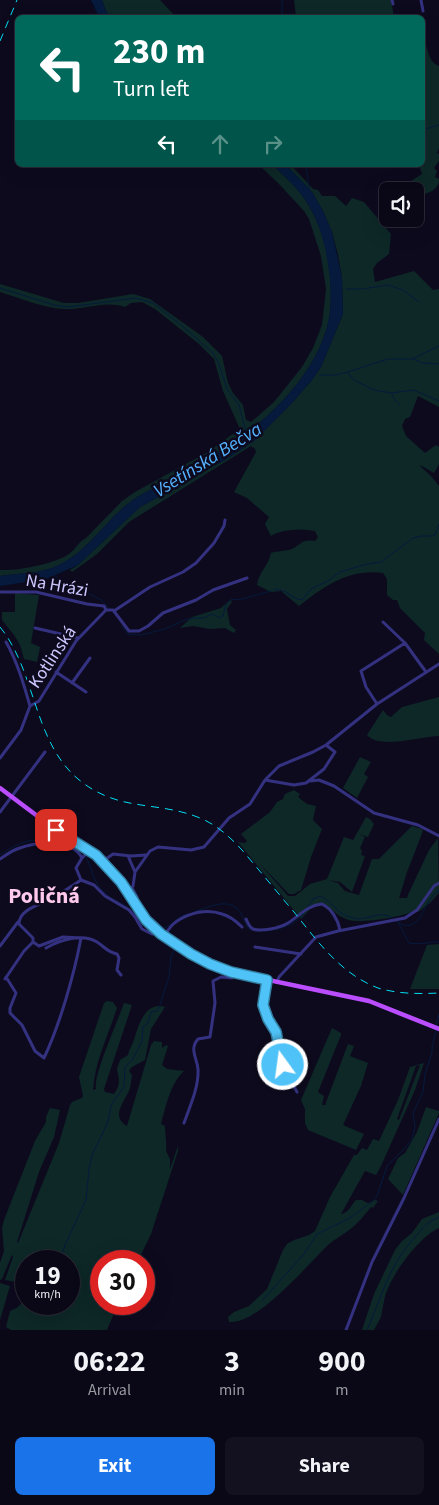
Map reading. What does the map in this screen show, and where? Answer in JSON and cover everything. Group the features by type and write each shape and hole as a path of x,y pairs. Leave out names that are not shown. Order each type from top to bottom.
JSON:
{"main road":[{"path":"0,788 60,833 90,850 103,861 128,892 146,920 158,932 197,958 235,973 369,1001 439,1028"}],"street":[{"path":"420,0 423,11"},
{"path":"225,520 218,538 205,554 189,568 150,587 110,610 129,631 139,631 148,626 163,612 246,578"},
{"name":"Na Hrázi","path":"0,592 36,592 87,604 101,605 110,610"},
{"name":"Kotlinská","path":"0,758 21,730 30,706 39,701 78,638 110,610"},
{"path":"383,622 405,643 426,672"},
{"path":"35,628 78,638"},
{"path":"6,642 28,696 30,706"},
{"path":"377,704 366,687 361,671 405,643"},
{"path":"72,683 90,658"},
{"path":"134,902 136,897 132,887 134,872 150,851 158,848 191,850 204,847 229,818 250,804 265,780 279,766 326,745 377,704 439,664"},
{"path":"56,672 86,692"},
{"path":"310,780 324,769 336,752 326,745"},
{"path":"0,812 45,752"},
{"path":"265,780 294,785 310,780 319,780 334,786 374,813 418,825 439,836"},
{"path":"0,859 16,849 38,844 60,844 72,848 84,856"},
{"path":"81,880 76,868 90,850"},
{"path":"103,861 112,854 128,856 146,855"},
{"path":"128,856 134,872"},
{"path":"0,946 23,914 81,880 94,884 105,896 129,910 145,932 153,934 158,932"},
{"path":"277,982 279,977 301,954 309,942 316,937 340,930 402,920 417,910 434,886 439,883"},
{"path":"128,892 132,887"},
{"path":"246,919 250,927 254,929 279,927 287,924 310,908 322,904 330,909 337,920 340,930"},
{"path":"165,937 169,929 178,920 207,911 225,914 242,927"},
{"path":"18,922 33,938 33,942 39,946 63,937 92,939 98,942 107,952 117,954 119,958 117,970 122,975"},
{"path":"33,942 24,951 5,978 16,993 10,1013 22,1025 34,1051 44,1058 63,1008 81,938"},
{"path":"46,948 60,942 81,938"},
{"path":"255,947 301,954"},
{"path":"184,1122 198,1074 194,1045 198,1039 210,1037 212,1034 211,1022 215,1003 214,981 221,978 232,978 235,973"},
{"path":"267,980 263,1005 268,1019 276,1032 285,1070 297,1092"},
{"path":"346,1330 372,1262 439,1119"}],"green space":[{"path":"102,0 160,0 174,15 109,15"},
{"path":"294,0 391,0 394,15 296,15"},
{"path":"426,45 431,60 439,66 439,148 437,153 439,154 439,161 434,168 437,171 435,177 439,179 434,190 424,194 424,182 409,182 422,174 420,167 425,167"},
{"path":"261,167 275,167 291,182 306,201 315,216 321,232 329,265 331,298 329,318 319,349 301,379 278,406 253,428 219,451 133,500 70,559 45,570 0,576 0,570 36,566 69,554 122,501 206,453 240,429 223,391 214,359 199,344 155,309 142,302 131,303 125,307 110,304 72,309 56,308 40,305 0,292 0,284 64,303 78,303 133,294 150,299 203,337 222,356 228,383 233,393 243,405 246,420 251,422 274,402 302,367 313,348 322,325 326,289 321,256 309,219 279,184"},
{"path":"288,167 293,167 322,196 335,196 346,206 352,198 364,202 379,220 379,227 385,227 391,234 389,254 377,263 373,269 375,282 414,271 433,290 439,289 439,407 418,396 410,417 405,419 402,426 406,436 425,453 436,445 439,447 439,464 434,473 420,465 439,486 439,654 424,640 425,633 400,608 397,600 393,600 387,595 387,579 383,573 359,573 338,580 299,606 281,591 271,592 257,585 271,553 292,549 304,541 315,541 318,537 315,531 304,530 292,530 271,536 265,524 269,517 247,498 234,492 256,452 254,447 251,446 129,522 97,554 72,572 70,570 78,565 140,507 228,458 254,441 312,380 321,367 343,314 342,278 338,255 332,232 312,192"},
{"path":"15,593 39,595 31,643 40,647 37,662 24,659 20,645 2,620 2,612 15,612"},
{"path":"230,600 232,602 227,609 230,625 236,630 234,633 225,628 210,629 193,626 180,628 192,617 221,608"},
{"path":"439,697 439,736 391,742 373,739 367,735 383,710 391,717 402,707"},
{"path":"360,757 371,762 364,774 368,777 357,798 343,788"},
{"path":"294,790 300,794 298,797 307,804 316,806 313,820 322,829 301,890 294,894 289,894 258,862 288,896 295,896 310,884 327,879 344,837 353,840 366,817 374,824 368,837 359,834 365,837 360,848 362,851 361,855 365,856 352,892 340,882 328,880 338,883 345,891 359,895 372,859 379,859 412,826 423,831 399,898 408,898 429,850 438,838 439,893 418,912 416,910 388,918 352,921 340,916 326,905 314,905 301,919 238,842 245,843 247,841 241,834 270,812 277,802 283,799 285,794"},
{"path":"439,944 439,989 410,989 427,945"},
{"path":"107,1001 113,1002 117,1008 99,1059 93,1090 96,1089 98,1072 124,1003 132,1005 104,1089 105,1092 114,1094 119,1085 117,1069 120,1060 128,1055 140,1022 147,1011 152,1008 158,1006 165,1007 151,1029 145,1060 132,1067 129,1071 132,1075 130,1087 119,1114 122,1122 127,1126 151,1045 154,1041 162,1042 162,1048 166,1045 168,1046 162,1065 167,1069 184,1071 175,1082 161,1124 165,1126 166,1151 170,1159 170,1169 178,1146 178,1151 151,1234 143,1250 90,1250 90,1315 113,1315 107,1330 11,1330 6,1327 10,1311 15,1308 15,1315 80,1315 80,1250 15,1250 15,1282 5,1280 13,1257 12,1255 0,1280 0,1263 4,1251 2,1228 4,1220 35,1141 46,1122 50,1108 60,1110 54,1137 39,1172 18,1243 59,1143 70,1105 83,1096 79,1077 104,1003"},
{"path":"332,1028 341,1033 341,1035 318,1092 324,1096 322,1105 325,1105 348,1044 354,1046 350,1056 368,1063 361,1086 343,1125 364,1134 356,1150 308,1130 305,1123 305,1109 301,1100"},
{"path":"424,1063 415,1090 381,1166 376,1175 365,1171 341,1214 348,1210 356,1200 368,1203 375,1200 378,1201 356,1225 328,1245 296,1279 268,1304 241,1320 229,1322 228,1317 234,1312 249,1306 267,1289 287,1244 315,1231 330,1197 354,1155 357,1155 362,1148 367,1150 373,1139 379,1141 398,1100 410,1067","holes":["420,1065 399,1120 397,1119 416,1066"]},
{"path":"426,1107 439,1111 439,1113 403,1195 388,1179 398,1158 405,1153 417,1132"},
{"path":"439,1212 439,1228 415,1247 389,1285 381,1317 374,1330 362,1330 374,1294 395,1250 412,1233 422,1219"},
{"path":"0,1283 10,1286 0,1320"}],"water":[{"path":"91,0 102,0 109,15 98,15"},
{"name":"Vsetínská Bečva","path":"275,167 288,167 312,192 332,232 342,278 343,314 321,367 312,380 254,441 228,458 140,507 78,565 46,579 0,586 0,576 45,570 70,559 133,500 219,451 253,428 278,406 301,379 319,349 325,334 331,305 331,292 327,256 321,232 311,209 291,182"}],"waterway":[{"path":"282,0 282,15"},
{"path":"425,129 439,125"},
{"path":"306,167 309,189"},
{"path":"346,289 362,289 388,285 403,290 419,302"},
{"name":"Vsetínská Bečva","path":"0,288 54,305 68,307 136,298 153,303 213,353 219,364 227,389 239,405 246,432"},
{"path":"320,375 335,375 348,372 388,359 412,359 439,346"},
{"path":"413,359 423,363 439,364"},
{"path":"348,373 354,380 374,390 391,393 414,390 439,401"},
{"path":"392,394 400,405"},
{"path":"274,590 282,590 302,600 311,589 328,581 340,572 381,562 413,538 435,535 439,524"},
{"path":"55,576 63,581"},
{"path":"64,581 101,600 110,609"},
{"path":"122,626 128,634 141,635 165,629 193,618 204,618 212,614 220,618 223,616 226,605 230,600 242,599 271,591"},
{"path":"0,855 20,844 34,840 59,841 74,846 85,855 100,888 133,912 141,924"},
{"path":"396,921 405,925 411,925 417,921 429,900 439,891"},
{"path":"307,908 313,899 320,896 342,914 353,918 358,919 378,915 392,918"},
{"path":"194,912 219,904 231,905 241,913 250,930 261,931"},
{"path":"159,930 187,914"},
{"path":"265,931 286,926 304,914"},
{"path":"399,924 409,943 439,942"},
{"path":"63,1250 86,1200 92,1155 108,1122 111,1105 124,1087 125,1067 133,1059 142,1041 143,1027 148,1023 151,1012 157,1011 159,1008 169,977 171,957 175,948 166,940"},
{"path":"436,1026 439,1014"},
{"path":"263,1300 304,1254 317,1234 350,1218 377,1196 387,1166 412,1139 415,1127 413,1113 423,1092 425,1074 432,1053 436,1030"},
{"path":"367,1330 398,1259 423,1228 439,1217"}],"railway":[{"path":"0,41 17,0"},
{"path":"0,627 12,645 21,664 43,726 52,745 63,763 78,779 93,790 108,797 123,802 184,813 212,824 242,850 321,946 341,966 378,988 408,993 439,993"}],"district":[{"name":"Poličná","path":"44,895"}],"route":[{"path":"56,830 88,848 96,855 121,882 152,928 191,954 210,964 231,972 267,980 262,1000 268,1019 278,1038 283,1065"}]}
